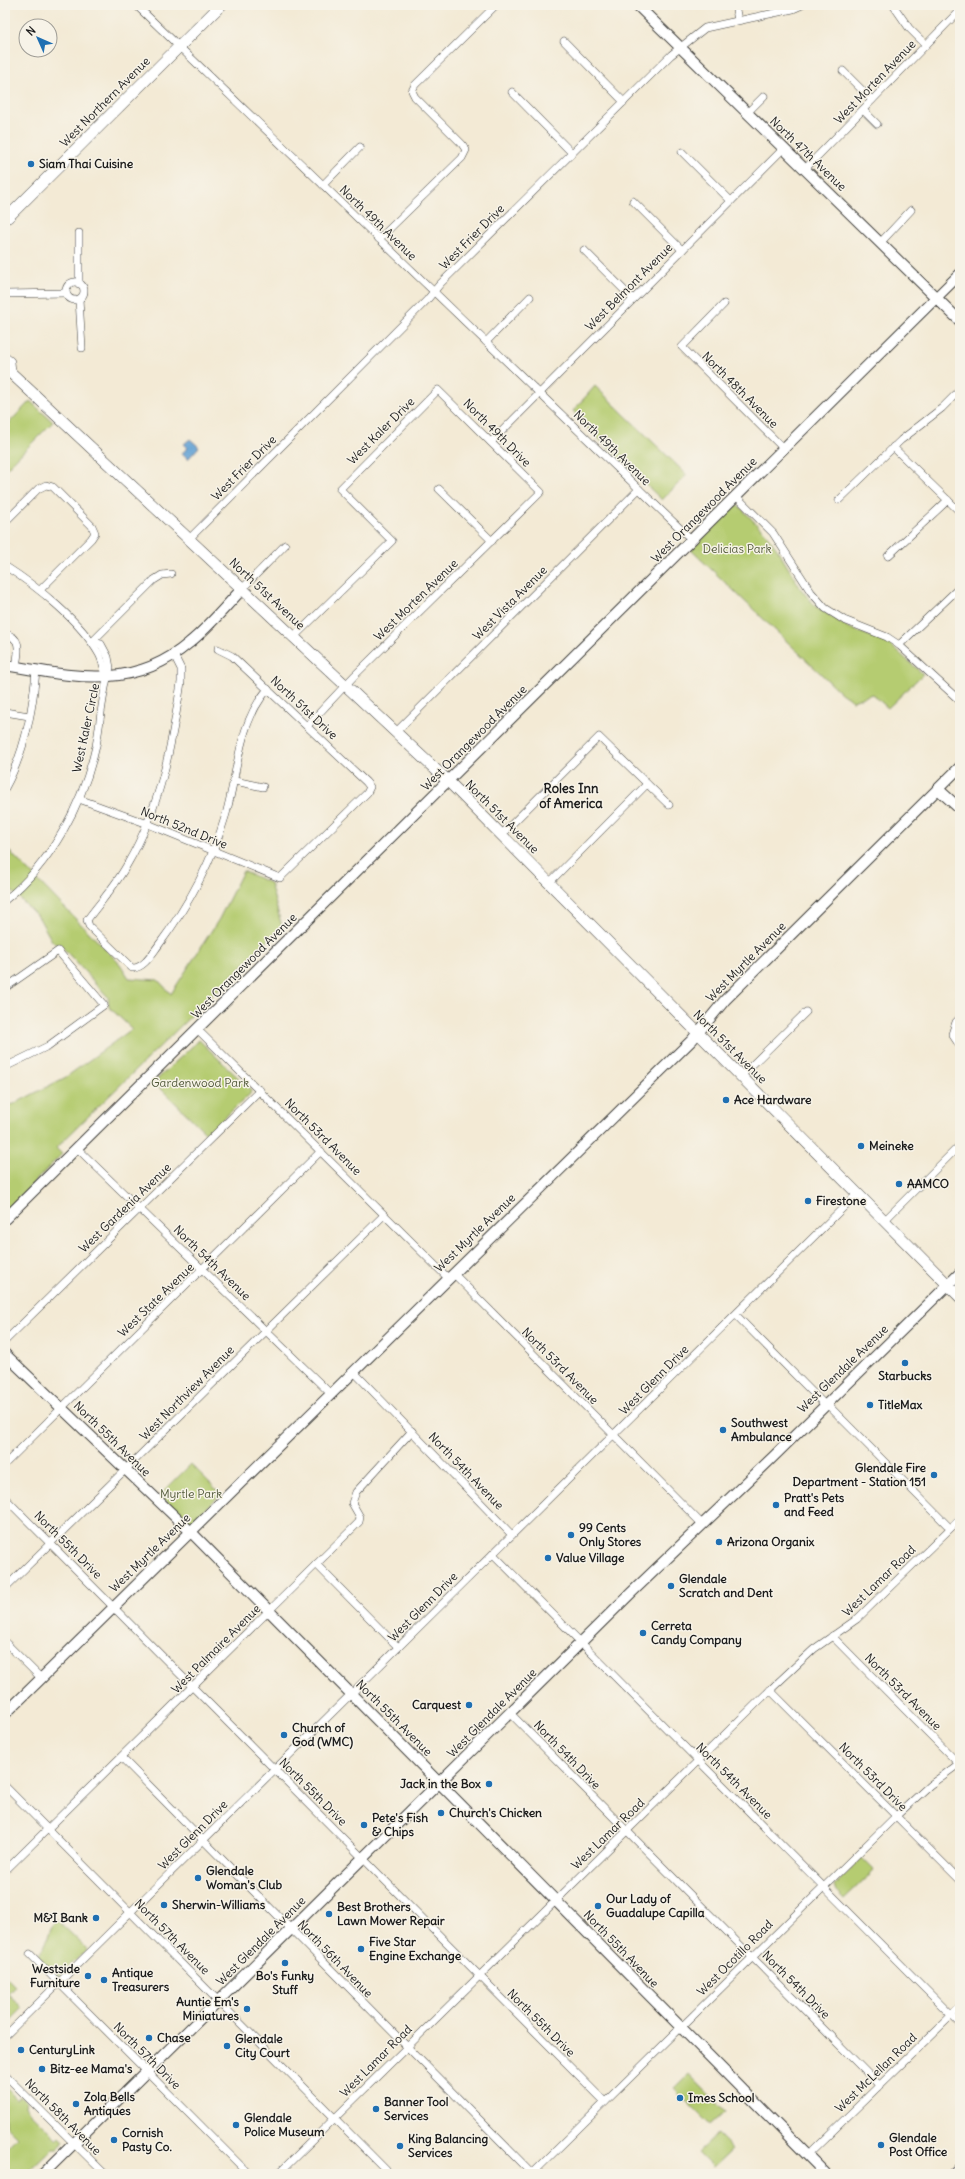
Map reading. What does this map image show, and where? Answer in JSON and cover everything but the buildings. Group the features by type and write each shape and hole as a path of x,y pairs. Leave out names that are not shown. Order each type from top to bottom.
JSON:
{"main road":[{"name":"West Northern Avenue","path":"6,220 220,5"},
{"name":"North 51st Avenue","path":"5,359 8,362 8,371 243,588 449,782 960,1297"}],"street":[{"name":"North 49th Avenue","path":"136,5 692,540"},
{"path":"379,239 462,158 466,150 462,144 415,98 412,91 415,85 496,5"},
{"name":"North 47th Avenue","path":"637,5 960,321"},
{"path":"735,5 738,20"},
{"name":"West Frier Drive","path":"189,539 572,153 681,47 704,28 793,9 802,5"},
{"path":"893,5 909,28 926,45"},
{"name":"West Morten Avenue","path":"805,169 960,10"},
{"path":"954,16 960,21"},
{"path":"564,41 624,102"},
{"path":"843,71 872,100"},
{"path":"512,92 572,153"},
{"path":"747,113 764,96"},
{"path":"863,110 877,124"},
{"path":"323,185 360,147"},
{"name":"West Belmont Avenue","path":"491,442 784,148"},
{"path":"682,152 731,201"},
{"path":"633,201 682,250"},
{"path":"880,243 911,210"},
{"path":"79,233 79,284 84,291 79,299 82,348"},
{"path":"584,250 633,299"},
{"name":"West Orangewood Avenue","path":"5,1219 78,1149 449,782 960,274"},
{"path":"66,293 67,288 71,284 79,284"},
{"path":"5,294 66,293"},
{"path":"66,293 71,299 79,299"},
{"path":"486,342 530,298"},
{"name":"North 48th Avenue","path":"724,304 682,347 784,449"},
{"name":"North 49th Drive","path":"438,390 541,492"},
{"name":"West Kaler Drive","path":"294,637 392,541 340,489 438,390"},
{"path":"839,500 893,447 942,408 960,390"},
{"path":"893,447 960,512"},
{"path":"5,522 38,489 46,484 53,487 92,526 95,533 91,539 40,590"},
{"path":"439,489 492,541"},
{"name":"West Vista Avenue","path":"396,732 639,489"},
{"name":"West Morten Avenue","path":"307,726 345,685 541,492"},
{"path":"737,497 773,533 811,592 825,608 844,620 887,637 899,645 959,700"},
{"path":"888,556 948,500"},
{"path":"5,665 77,676 107,678 145,668 174,655 196,638 285,545"},
{"name":"West Kaler Circle","path":"5,566 40,590 92,642 101,644 108,657 110,668 95,747 79,799 69,821 52,847 31,873 5,900"},
{"path":"92,642 154,580 162,574 171,574"},
{"path":"899,645 960,587"},
{"path":"5,634 12,636 17,640 16,667"},
{"name":"North 51st Drive","path":"218,649 232,656 370,787 367,794 280,878"},
{"path":"174,655 181,676 179,700 162,781 148,824 121,875 87,920 90,926 132,968 136,969 142,965 154,952 181,913 203,875 213,851 235,781 249,718 268,689"},
{"path":"5,788 14,773 29,716 36,670"},
{"path":"5,712 29,716"},
{"path":"501,835 599,736 669,806"},
{"name":"West Myrtle Avenue","path":"5,1714 451,1276 697,1032 725,1000 960,768"},
{"path":"235,781 263,787"},
{"path":"549,883 647,784"},
{"path":"938,789 960,809"},
{"name":"North 52nd Drive","path":"79,799 148,824 280,878"},
{"path":"5,988 58,951 104,1005 48,1046 5,1067"},
{"path":"741,1076 806,1012"},
{"path":"960,1018 956,1022 952,1034 960,1046"},
{"name":"North 53rd Avenue","path":"198,1030 384,1215 451,1276 702,1524"},
{"name":"West Gardenia Avenue","path":"5,1340 260,1090"},
{"path":"885,1220 960,1145"},
{"name":"North 54th Avenue","path":"78,1149 331,1394"},
{"name":"West State Avenue","path":"5,1464 203,1270 321,1151"},
{"name":"West Glenn Drive","path":"5,2036 858,1194"},
{"name":"West Northview Avenue","path":"5,1588 384,1215"},
{"name":"West Glendale Avenue","path":"43,2174 702,1524 960,1273"},
{"path":"736,1315 950,1528"},
{"name":"North 55th Avenue","path":"5,1354 190,1532 440,1782 680,2028 826,2174"},
{"name":"North 54th Avenue","path":"354,1372 512,1535"},
{"name":"West Palmaire Avenue","path":"5,1871 49,1830 359,1522 360,1517 352,1503 356,1492 412,1431"},
{"name":"North 55th Drive","path":"5,1498 363,1858 478,1976 605,2102"},
{"name":"West Lamar Road","path":"278,2174 770,1690 814,1649 857,1619 960,1518"},
{"name":"North 54th Avenue","path":"493,1554 960,2024"},
{"path":"316,1564 398,1648"},
{"name":"North 53rd Avenue","path":"832,1636 960,1763"},
{"path":"5,1642 41,1678"},
{"name":"North 53rd Drive","path":"770,1690 960,1880"},
{"name":"North 54th Drive","path":"510,1713 880,2086"},
{"name":"North 56th Avenue","path":"122,1758 533,2174"},
{"name":"West Ocotillo Road","path":"533,2174 896,1816 930,1785 960,1763"},
{"name":"North 57th Avenue","path":"5,1786 131,1911 390,2174"},
{"name":"North 57th Drive","path":"30,1954 249,2174"},
{"name":"West McLellan Road","path":"808,2155 960,2007"},
{"name":"North 58th Avenue","path":"5,2075 105,2174"},
{"path":"954,2174 960,2168"}],"green space":[{"path":"595,386 687,475 662,500 575,416 576,414 573,411"},
{"path":"30,401 53,422 5,470 5,427"},
{"name":"Delicias Park","path":"736,505 741,508 765,533 777,549 801,589 815,606 849,628 888,643 923,674 888,708 872,694 853,701 841,693 691,550"},
{"path":"5,847 120,964 129,978 158,980 171,994 219,919 243,871 270,883 282,927 56,1148 62,1154 5,1212 5,1099 12,1105 66,1077 132,1029 109,1007 108,997 63,948 52,941 39,918 5,884"},
{"name":"Gardenwood Park","path":"199,1040 251,1090 250,1094 207,1134 154,1082"},
{"name":"Myrtle Park","path":"191,1464 221,1494 191,1523 186,1521 160,1495"},
{"path":"862,1858 874,1870 844,1899 835,1890 834,1886"},
{"path":"57,1920 87,1949 62,1974 54,1974 37,1956 46,1943 51,1928"},
{"path":"5,1976 15,1986 8,1994 23,2008 5,2026"},
{"path":"689,2074 725,2111 710,2125 674,2089"},
{"path":"5,2087 17,2099 20,2095 26,2101 25,2107 57,2139 60,2136 64,2140 58,2149 52,2149 26,2174 5,2174 5,2149 17,2137 5,2125"},
{"path":"717,2134 732,2149 713,2167 698,2152"}],"water":[{"path":"190,439 199,447 188,459 182,453 188,448 184,444"}],"place":[{"name":"Siam Thai Cuisine","path":"31,164"},
{"name":"Ace Hardware","path":"726,1100"},
{"name":"Meineke","path":"861,1146"},
{"name":"AAMCO","path":"899,1184"},
{"name":"Firestone","path":"808,1201"},
{"name":"Starbucks","path":"905,1363"},
{"name":"TitleMax","path":"870,1405"},
{"name":"Southwest Ambulance","path":"723,1430"},
{"name":"Glendale Fire Department - Station 151","path":"934,1475"},
{"name":"Pratt's Pets and Feed","path":"776,1505"},
{"name":"99 Cents Only Stores","path":"571,1535"},
{"name":"Arizona Organix","path":"719,1542"},
{"name":"Value Village","path":"548,1558"},
{"name":"Glendale Scratch and Dent","path":"671,1586"},
{"name":"Cerreta Candy Company","path":"643,1633"},
{"name":"Carquest","path":"469,1705"},
{"name":"Church of God (WMC)","path":"284,1735"},
{"name":"Jack in the Box","path":"489,1784"},
{"name":"Church's Chicken","path":"441,1813"},
{"name":"Pete's Fish & Chips","path":"364,1825"},
{"name":"Glendale Woman's Club","path":"198,1878"},
{"name":"Sherwin-Williams","path":"164,1905"},
{"name":"Our Lady of Guadalupe Capilla","path":"598,1906"},
{"name":"Best Brothers Lawn Mower Repair","path":"329,1914"},
{"name":"M&I Bank","path":"96,1918"},
{"name":"Five Star Engine Exchange","path":"361,1949"},
{"name":"Bo's Funky Stuff","path":"285,1963"},
{"name":"Westside Furniture","path":"88,1976"},
{"name":"Antique Treasurers","path":"104,1980"},
{"name":"Auntie Em's Miniatures","path":"247,2009"},
{"name":"Chase","path":"149,2038"},
{"name":"Glendale City Court","path":"227,2046"},
{"name":"CenturyLink","path":"21,2050"},
{"name":"Bitz-ee Mama's","path":"42,2069"},
{"name":"Imes School","path":"680,2098"},
{"name":"Zola Bells Antiques","path":"76,2104"},
{"name":"Banner Tool Services","path":"376,2109"},
{"name":"Glendale Police Museum","path":"236,2125"},
{"name":"Cornish Pasty Co.","path":"114,2140"},
{"name":"Glendale Post Office","path":"881,2145"},
{"name":"King Balancing Services","path":"400,2146"}],"district":[{"name":"Roles Inn of America","path":"571,796"}]}
